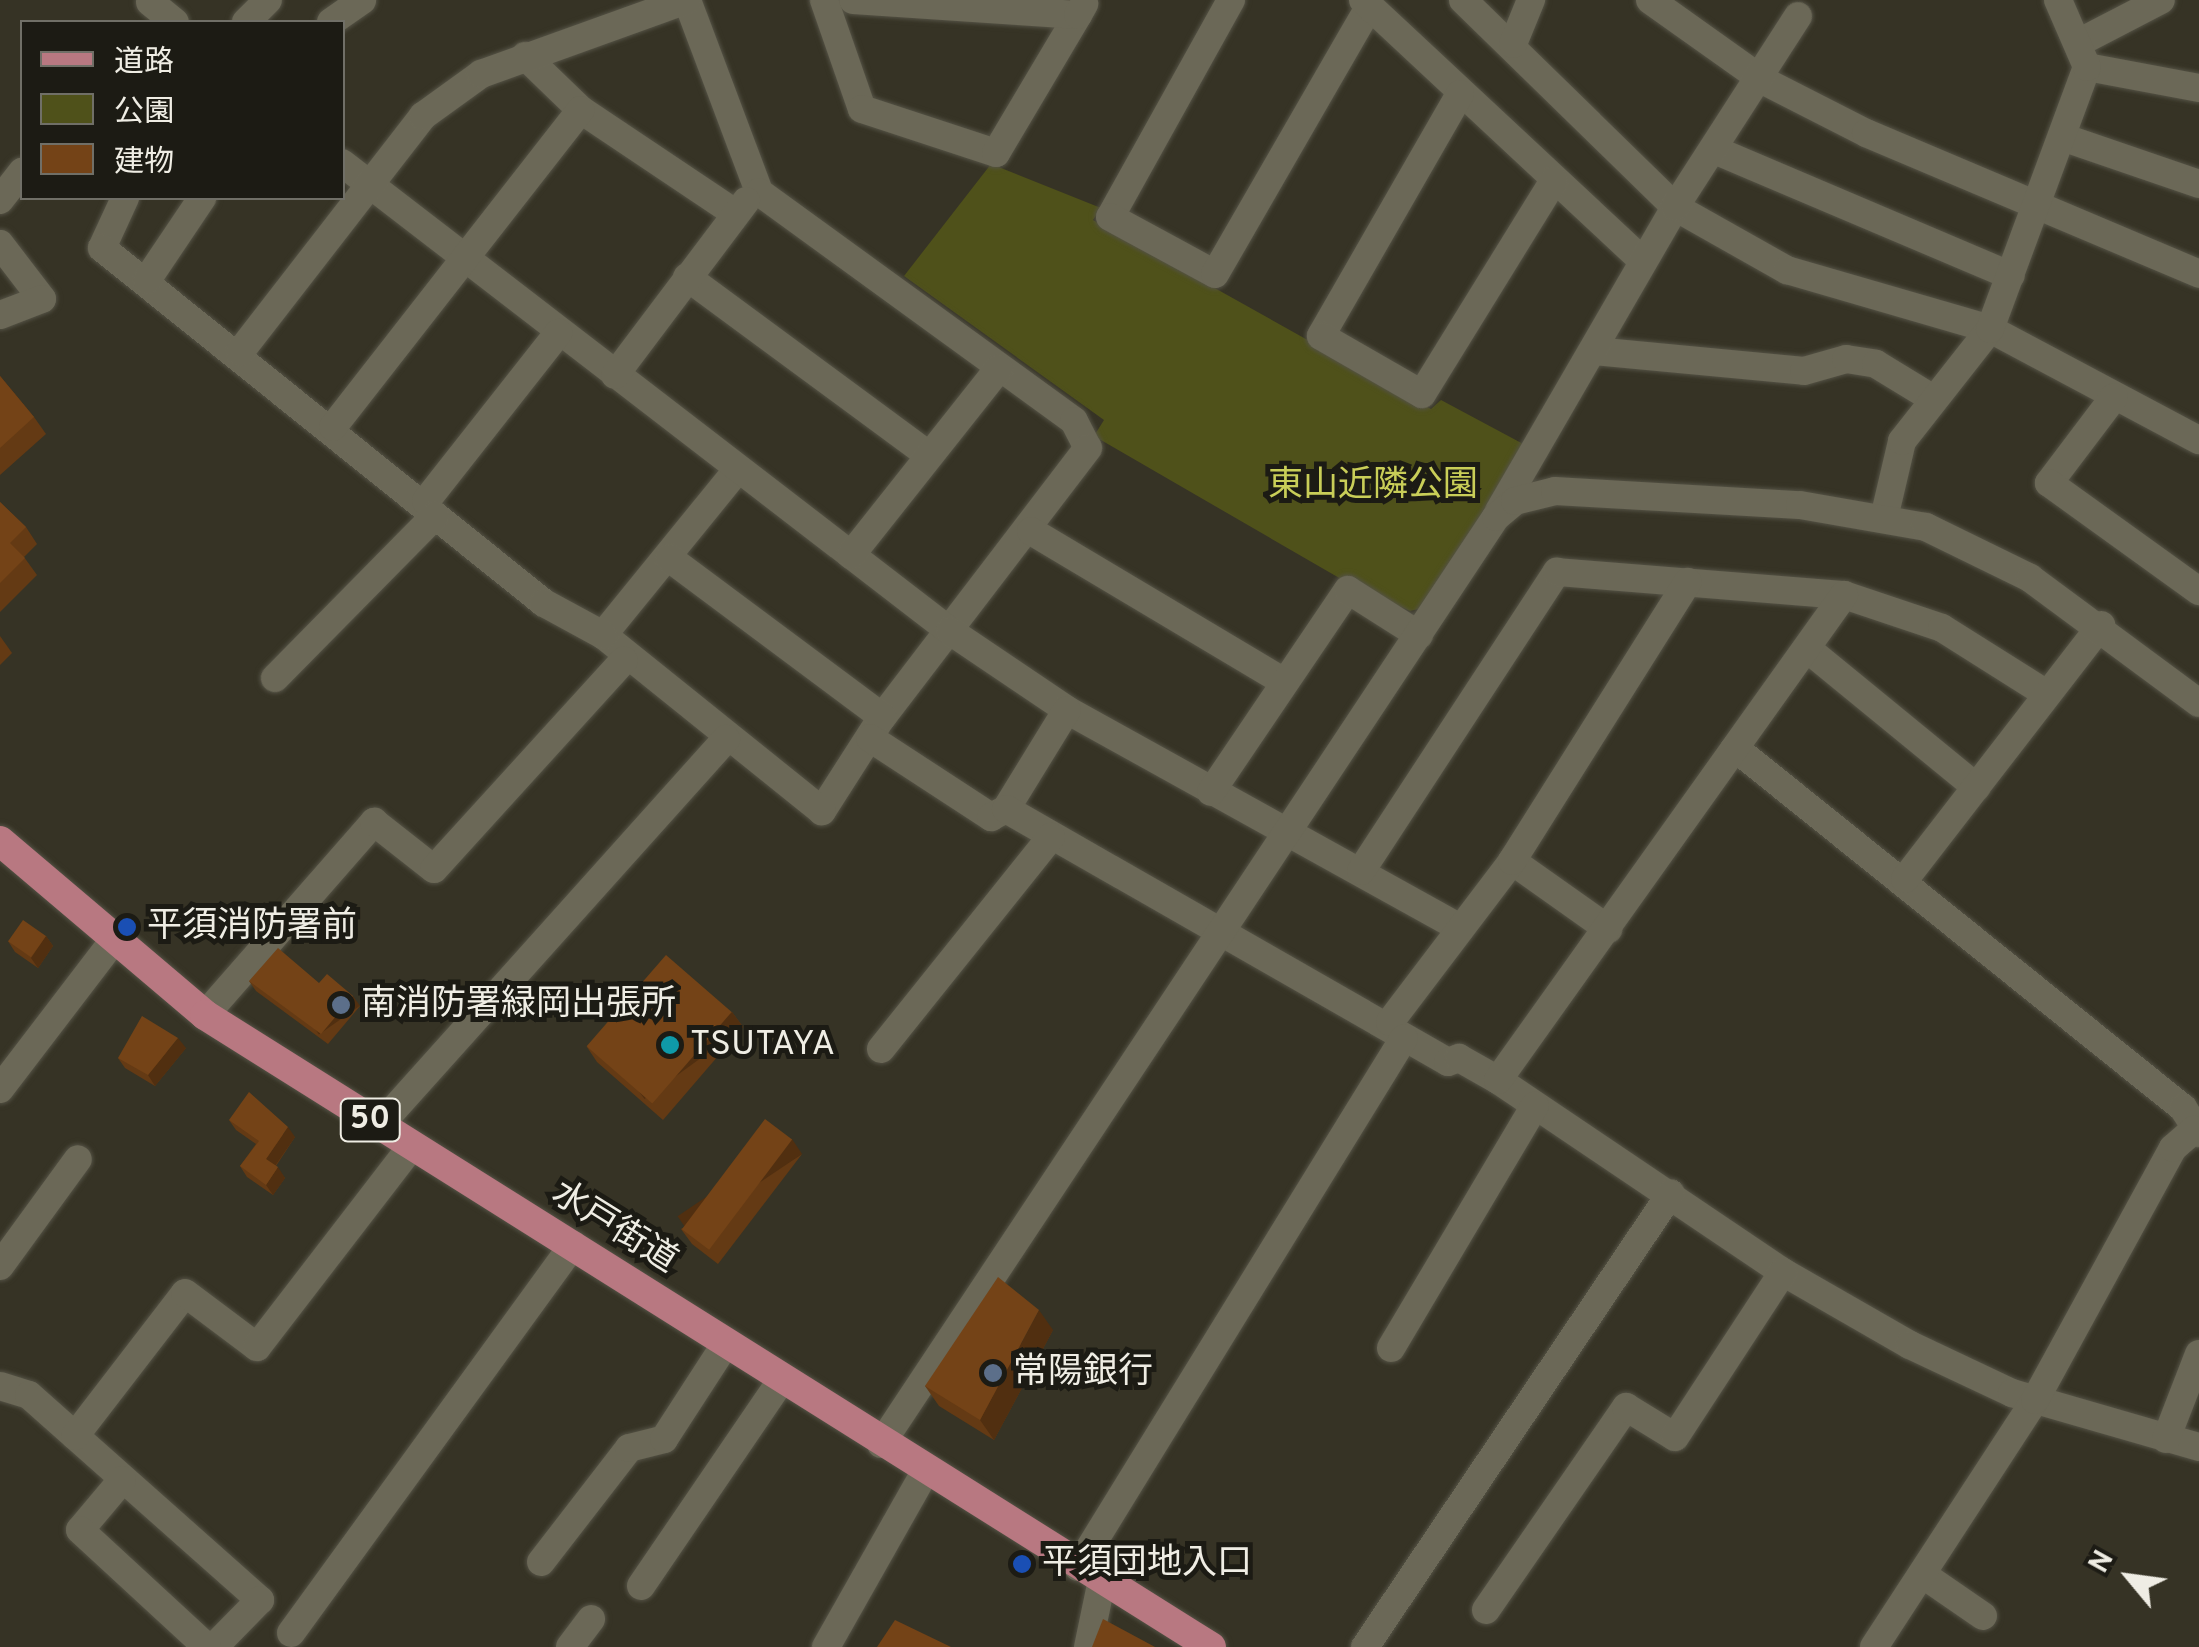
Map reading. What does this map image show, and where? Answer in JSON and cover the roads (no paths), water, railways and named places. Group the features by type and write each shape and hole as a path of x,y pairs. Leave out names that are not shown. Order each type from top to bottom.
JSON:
{"main road":[{"name":"水戸街道","path":"0,841 113,941 205,1014 925,1472 1211,1647"}],"street":[{"path":"334,20 362,0"},
{"path":"124,200 102,248 240,352 544,603 602,634 624,660 822,812 876,728 1031,531 1088,448 1074,421 759,192 687,0 481,74 424,116 240,352"},
{"path":"824,0 862,109 996,153 1083,8 852,0"},
{"path":"1231,0 1110,216 1214,274 1366,3 1643,260"},
{"path":"1463,0 1675,207 1786,270 1990,330 2199,440"},
{"path":"1512,44 1531,0"},
{"path":"1650,0 1764,81 2037,209 2199,274"},
{"path":"2058,0 2084,54 2199,88"},
{"path":"1884,518 1902,442 1930,397 1990,330 2062,137 2084,54 2161,0"},
{"path":"145,8 171,20"},
{"path":"882,1444 1496,517 1643,260 1675,207 1764,81 1798,16"},
{"path":"525,56 581,110 732,210"},
{"path":"1460,94 1321,336 1422,394 1554,180"},
{"path":"333,427 581,110"},
{"path":"2062,137 2199,184"},
{"path":"1717,151 2011,276"},
{"path":"345,165 950,631 1068,710 1210,792 1462,928"},
{"path":"0,200 20,175"},
{"path":"616,375 732,210 759,192"},
{"path":"146,280 201,200"},
{"path":"0,244 42,299 0,315"},
{"path":"688,277 928,455"},
{"path":"275,678 431,508 558,333"},
{"path":"1594,351 1804,372 1846,359 1876,364 1930,397"},
{"path":"851,556 999,368"},
{"path":"2114,397 2049,483 2199,590"},
{"path":"602,634 669,558 737,470"},
{"path":"1496,517 1555,491 1884,518 1976,546 2101,625 2199,703"},
{"path":"1031,531 1283,681"},
{"path":"669,558 991,817 1006,809 1068,710"},
{"path":"1361,871 1557,572 1844,595 1942,628 2047,694"},
{"path":"1088,1647 1090,1573 1397,1030 1462,928 1512,861 1688,582"},
{"path":"1210,792 1348,590 1420,635"},
{"path":"1498,1080 1735,748 1810,650 1844,595"},
{"path":"1904,879 2101,625"},
{"path":"1810,650 1976,787"},
{"path":"205,1014 374,822 434,870 624,660"},
{"path":"378,1126 726,739"},
{"path":"1735,748 1904,879 1945,925 2182,1108 2196,1131 2173,1148 2035,1400 1874,1647"},
{"path":"1006,809 1051,838 1397,1030 1498,1080 1783,1272 2035,1400 2199,1447"},
{"path":"881,1049 1051,838"},
{"path":"1512,861 1608,928"},
{"path":"0,1089 113,941"},
{"path":"1391,1348 1535,1105"},
{"path":"75,1436 184,1292 257,1347 412,1146"},
{"path":"0,1266 78,1159"},
{"path":"1366,1647 1671,1193"},
{"path":"291,1633 573,1245"},
{"path":"1486,1610 1626,1407 1675,1437 1783,1272"},
{"path":"542,1562 629,1448 664,1438 726,1344"},
{"path":"2166,1439 2199,1354"},
{"path":"641,1586 782,1379"},
{"path":"0,1386 29,1394 260,1600 211,1647 80,1530 122,1480"},
{"path":"826,1647 925,1472"},
{"path":"1922,1574 1984,1616"},
{"path":"570,1647 591,1618"}],"place":[{"name":"平須消防署前","path":"127,927"},
{"name":"南消防署緑岡出張所","path":"341,1005"},
{"name":"TSUTAYA","path":"670,1045"},
{"name":"常陽銀行","path":"993,1373"},
{"name":"平須団地入口","path":"1022,1564"}],"park label":[{"name":"東山近隣公園","path":"1373,486"}]}
